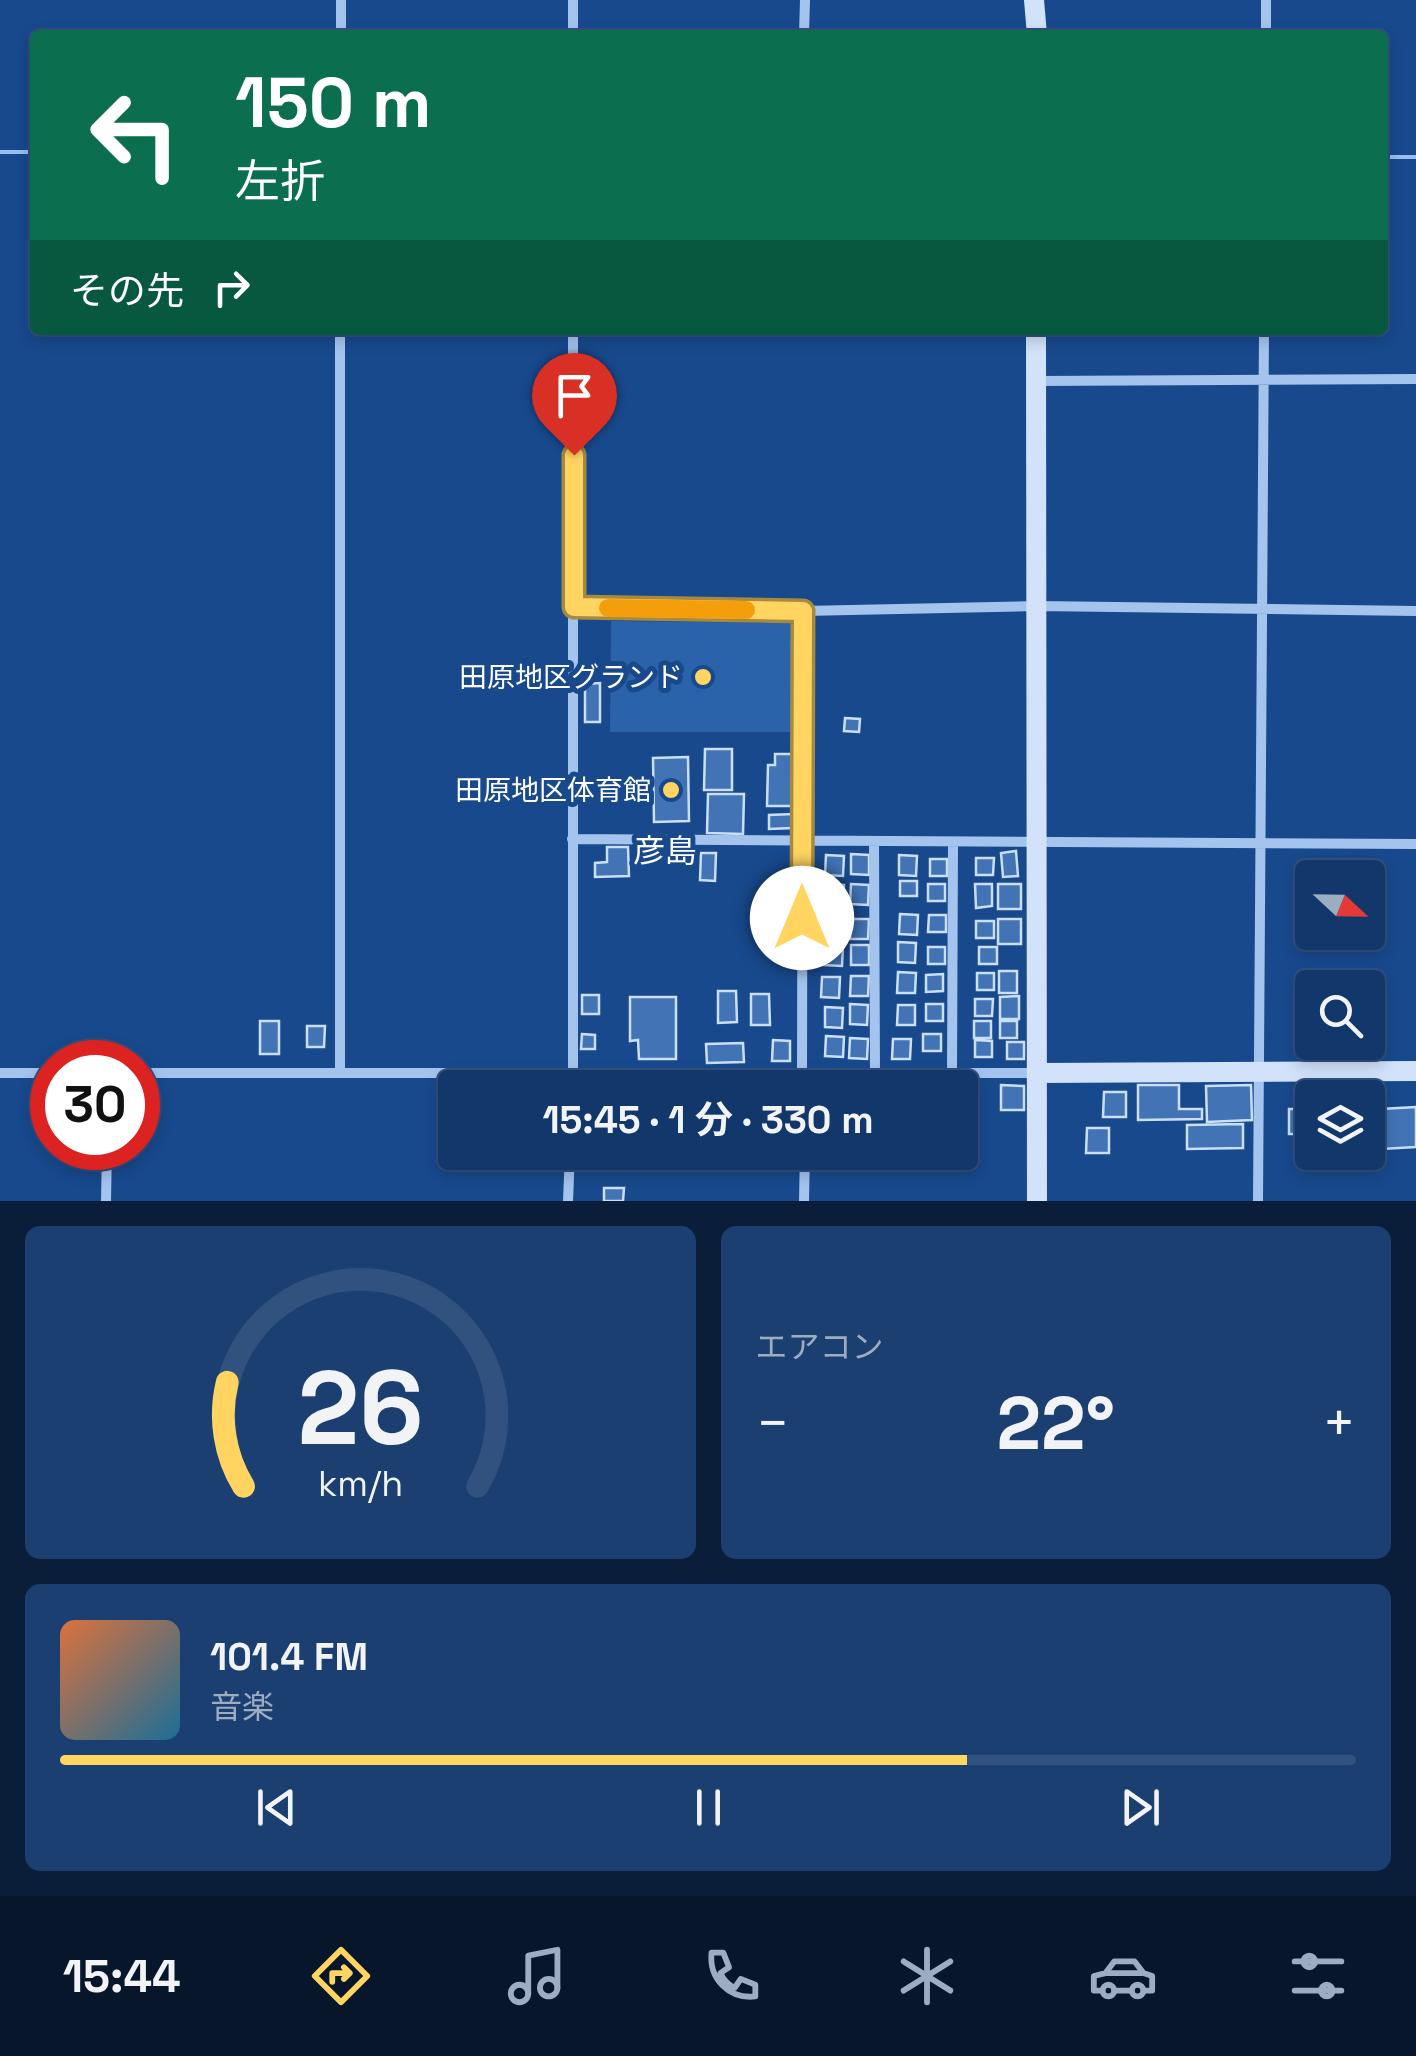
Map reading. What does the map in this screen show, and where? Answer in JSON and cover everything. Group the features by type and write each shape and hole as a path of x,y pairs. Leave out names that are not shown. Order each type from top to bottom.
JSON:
{"street":[{"path":"341,0 341,30"},
{"path":"573,0 573,30"},
{"path":"804,30 805,0"},
{"path":"1034,0 1037,30"},
{"path":"1266,0 1266,30"},
{"path":"340,335 340,1073"},
{"path":"573,335 574,1070"},
{"path":"1036,335 1037,1201"},
{"path":"1258,1201 1264,335"},
{"path":"1036,380 1416,378"},
{"path":"574,607 803,611 1037,606 1416,611"},
{"path":"803,611 804,1070"},
{"path":"572,839 1416,844"},
{"path":"874,841 874,1070"},
{"path":"952,1070 953,842"},
{"path":"978,1074 1416,1072"},
{"path":"0,1073 30,1073"},
{"path":"160,1073 438,1073"},
{"path":"106,1201 107,1170"},
{"path":"568,1201 569,1170"},
{"path":"804,1201 805,1170"}],"shaded area":[{"name":"田原地区グランド","path":"611,621 795,623 795,732 610,732"}],"building":[{"path":"600,683 600,722 585,722 585,684"},
{"path":"600,683 600,722 585,722 585,684"},
{"path":"845,718 860,719 859,732 844,731"},
{"path":"705,749 732,749 732,790 704,790"},
{"path":"775,754 793,754 792,806 767,806 768,765 775,765"},
{"name":"田原地区体育館","path":"688,757 689,821 654,822 653,758"},
{"path":"708,794 744,794 743,834 707,833"},
{"path":"793,814 793,828 769,829 769,815"},
{"path":"607,847 628,847 629,876 595,877 595,863 607,862"},
{"path":"670,847 670,861 647,862 646,848"},
{"path":"1016,851 1018,876 1003,877 1001,853"},
{"path":"701,853 716,853 715,881 700,880"},
{"path":"851,854 869,855 869,875 851,874"},
{"path":"826,855 844,856 843,876 825,875"},
{"path":"899,855 917,856 916,876 899,875"},
{"path":"976,858 994,858 993,875 976,875"},
{"path":"930,859 947,859 947,876 930,876"},
{"path":"900,881 917,881 917,896 900,896"},
{"path":"851,884 869,885 868,905 850,904"},
{"path":"928,884 945,884 945,901 928,901"},
{"path":"975,884 992,884 992,906 976,908"},
{"path":"998,884 1021,884 1021,909 998,909"},
{"path":"826,885 844,885 843,905 825,905"},
{"path":"825,912 843,913 843,933 825,932"},
{"path":"900,914 918,915 917,935 899,934"},
{"path":"929,915 946,915 946,932 928,932"},
{"path":"851,919 869,919 868,939 850,939"},
{"path":"998,919 1021,919 1021,944 998,944"},
{"path":"976,921 994,921 994,938 976,938"},
{"path":"898,942 916,943 915,963 898,962"},
{"path":"825,945 843,946 842,966 824,965"},
{"path":"851,945 869,945 869,965 851,965"},
{"path":"928,947 945,947 945,964 928,964"},
{"path":"979,947 997,947 997,964 979,964"},
{"path":"999,971 1017,971 1017,993 999,993"},
{"path":"898,972 916,973 915,993 897,993"},
{"path":"977,973 994,973 994,990 977,990"},
{"path":"943,974 943,991 926,992 926,975"},
{"path":"851,976 869,976 868,996 850,996"},
{"path":"822,977 840,977 839,998 821,997"},
{"path":"718,991 736,991 737,1022 718,1023"},
{"path":"751,994 769,994 770,1025 751,1025"},
{"path":"582,995 599,995 599,1014 582,1014"},
{"path":"1019,996 1019,1019 1000,1019 1000,997"},
{"path":"630,997 676,997 676,1059 639,1059 638,1040 630,1041"},
{"path":"975,999 993,999 992,1016 975,1016"},
{"path":"850,1004 868,1005 867,1025 850,1024"},
{"path":"926,1004 943,1004 943,1021 926,1021"},
{"path":"898,1005 915,1005 915,1025 897,1025"},
{"path":"825,1007 843,1008 842,1028 825,1027"},
{"path":"260,1021 279,1021 279,1054 260,1054"},
{"path":"974,1021 991,1021 991,1038 974,1038"},
{"path":"1000,1021 1017,1021 1017,1038 1000,1038"},
{"path":"307,1026 325,1026 324,1047 307,1047"},
{"path":"582,1034 595,1035 595,1049 581,1049"},
{"path":"923,1034 941,1034 941,1051 923,1051"},
{"path":"826,1036 844,1037 843,1057 825,1056"},
{"path":"850,1038 868,1039 867,1059 849,1058"},
{"path":"893,1039 911,1039 910,1059 892,1059"},
{"path":"773,1040 790,1041 790,1061 772,1061"},
{"path":"975,1040 992,1041 992,1057 975,1057"},
{"path":"1007,1042 1024,1042 1024,1059 1007,1059"},
{"path":"743,1043 744,1062 707,1063 706,1044"},
{"path":"1001,1085 1024,1086 1024,1110 1001,1110"},
{"path":"1138,1085 1179,1085 1179,1109 1202,1109 1202,1119 1138,1120"},
{"path":"1251,1085 1252,1120 1207,1122 1206,1086"},
{"path":"1104,1092 1126,1092 1126,1117 1103,1117"},
{"path":"1416,1107 1416,1147 1385,1149 1385,1109"},
{"path":"1289,1109 1295,1109 1295,1134 1289,1134"},
{"path":"1243,1124 1243,1148 1187,1149 1187,1125"},
{"path":"1087,1128 1109,1128 1109,1153 1086,1153"},
{"path":"604,1188 624,1188 623,1201 604,1201"}],"waterway":[{"path":"0,152 30,152"},
{"path":"1388,157 1416,157"}],"slow traffic":[{"path":"608,608 746,610"}],"place":[{"name":"田原地区グランド","path":"703,677"},
{"name":"田原地区体育館","path":"671,790"}],"district":[{"name":"彦島","path":"665,851"}],"route":[{"path":"574,455 574,607 803,611 802,918"}]}
